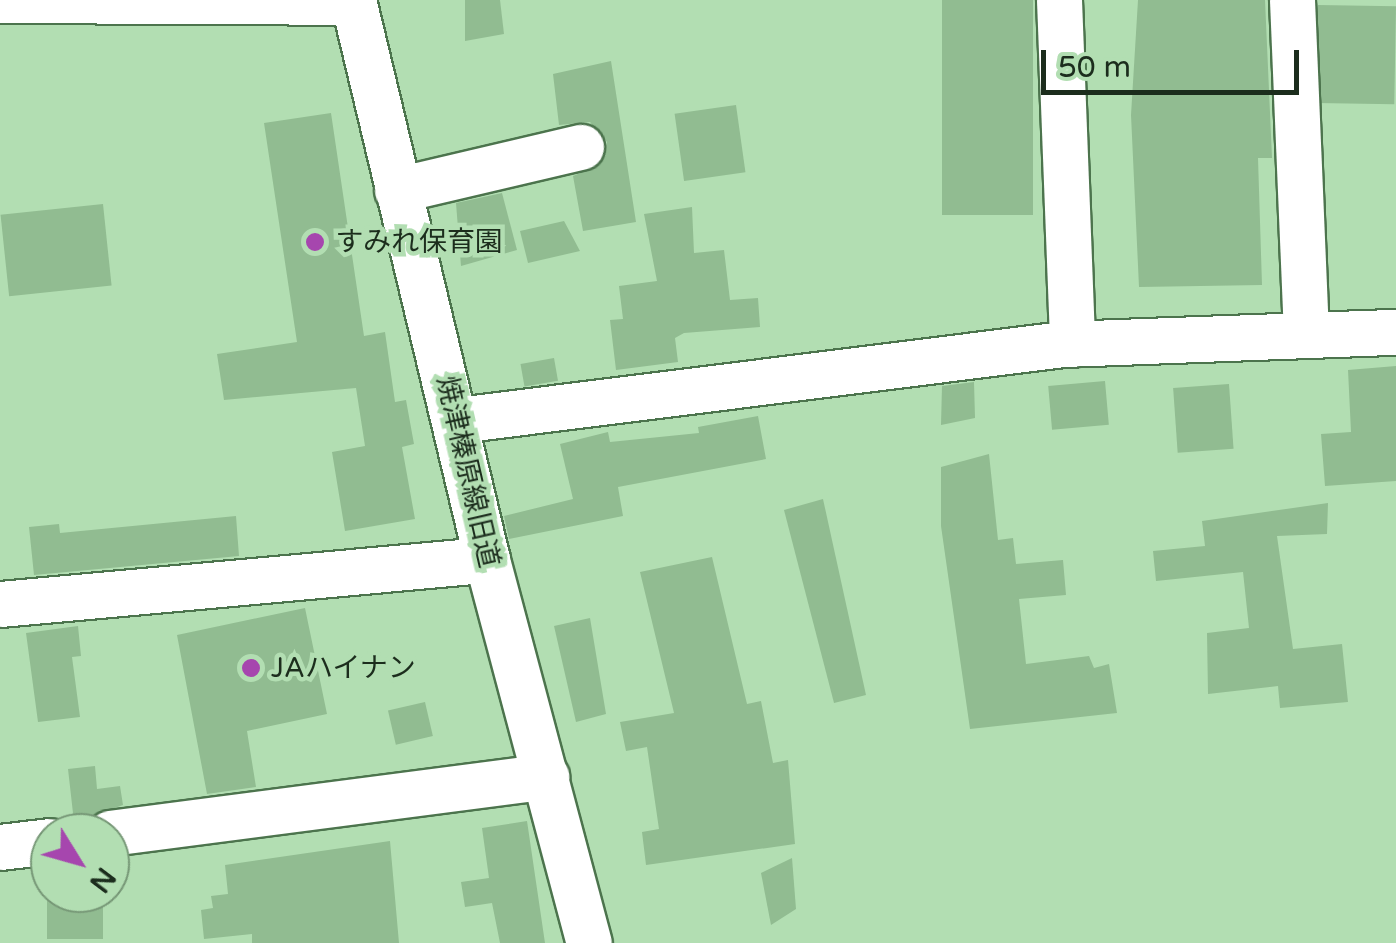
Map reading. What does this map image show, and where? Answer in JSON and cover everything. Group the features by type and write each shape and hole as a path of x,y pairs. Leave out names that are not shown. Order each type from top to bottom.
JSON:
{"street":[{"path":"0,0 353,1"},
{"path":"1059,0 1072,344"},
{"path":"1292,0 1306,331"},
{"name":"焼津榛原線旧道","path":"353,1 397,190 458,420 487,560 589,943"},
{"path":"397,190 581,147"},
{"path":"458,420 1072,344 1306,331 1396,332"},
{"path":"0,604 487,560"},
{"path":"130,830 546,776"},
{"path":"0,848 30,844"}],"building":[{"path":"465,0 500,0 504,34 465,41"},
{"path":"942,0 1033,0 1033,215 942,215"},
{"path":"1138,0 1265,0 1272,158 1258,158 1262,285 1139,287 1131,115"},
{"path":"1318,5 1396,6 1394,104 1316,103"},
{"path":"611,61 636,222 583,231 573,176 600,165 607,142 590,122 559,125 553,74"},
{"path":"736,105 745,172 684,181 675,114"},
{"path":"331,113 364,336 385,332 395,402 406,400 414,444 402,447 415,519 345,531 332,452 365,446 356,388 224,400 217,354 297,342 264,123"},
{"path":"502,193 517,250 461,266 456,203"},
{"path":"103,204 112,286 9,296 1,215"},
{"path":"692,207 694,253 724,250 730,300 758,298 760,327 684,333 675,338 678,362 616,370 610,320 623,319 619,286 657,281 644,214"},
{"path":"564,221 580,251 528,263 520,231"},
{"path":"554,358 558,381 525,387 521,364"},
{"path":"1396,366 1396,481 1325,486 1321,434 1351,432 1348,370"},
{"path":"1105,381 1109,425 1052,430 1048,386"},
{"path":"974,382 975,418 941,425 942,386"},
{"path":"1229,384 1234,449 1178,453 1173,388"},
{"path":"758,416 766,459 618,487 623,516 509,539 504,516 573,499 560,444 608,432 610,442 699,433 698,427"},
{"path":"989,454 998,540 1013,538 1016,564 1063,560 1066,595 1019,599 1026,664 1089,656 1094,668 1109,664 1117,713 970,729 941,526 941,467"},
{"path":"823,499 866,695 834,703 784,510"},
{"path":"1328,503 1327,534 1277,536 1293,649 1342,644 1348,702 1280,708 1278,686 1208,694 1207,633 1249,628 1243,572 1156,581 1153,551 1205,546 1202,521"},
{"path":"236,516 239,556 34,575 29,527 59,524 60,533"},
{"path":"712,557 747,704 761,701 773,763 788,760 795,844 646,865 642,832 659,829 647,747 626,751 620,722 674,713 640,572"},
{"name":"JAハイナン","path":"305,608 327,714 247,731 256,787 207,794 177,635"},
{"path":"590,618 606,714 576,722 554,626"},
{"path":"78,626 81,656 72,657 80,717 38,722 26,633"},
{"path":"425,702 433,736 396,745 388,711"},
{"path":"95,766 97,789 120,786 123,805 100,813 73,813 68,769"},
{"path":"527,821 545,943 500,943 492,903 465,907 461,882 489,878 482,828"},
{"path":"390,841 399,943 252,943 252,934 204,939 201,910 213,908 211,896 228,894 225,865"},
{"path":"792,858 796,909 771,925 761,873"},
{"path":"47,913 103,913 103,939 47,939"}],"place":[{"name":"すみれ保育園","path":"315,242"},
{"name":"JAハイナン","path":"251,668"}]}
